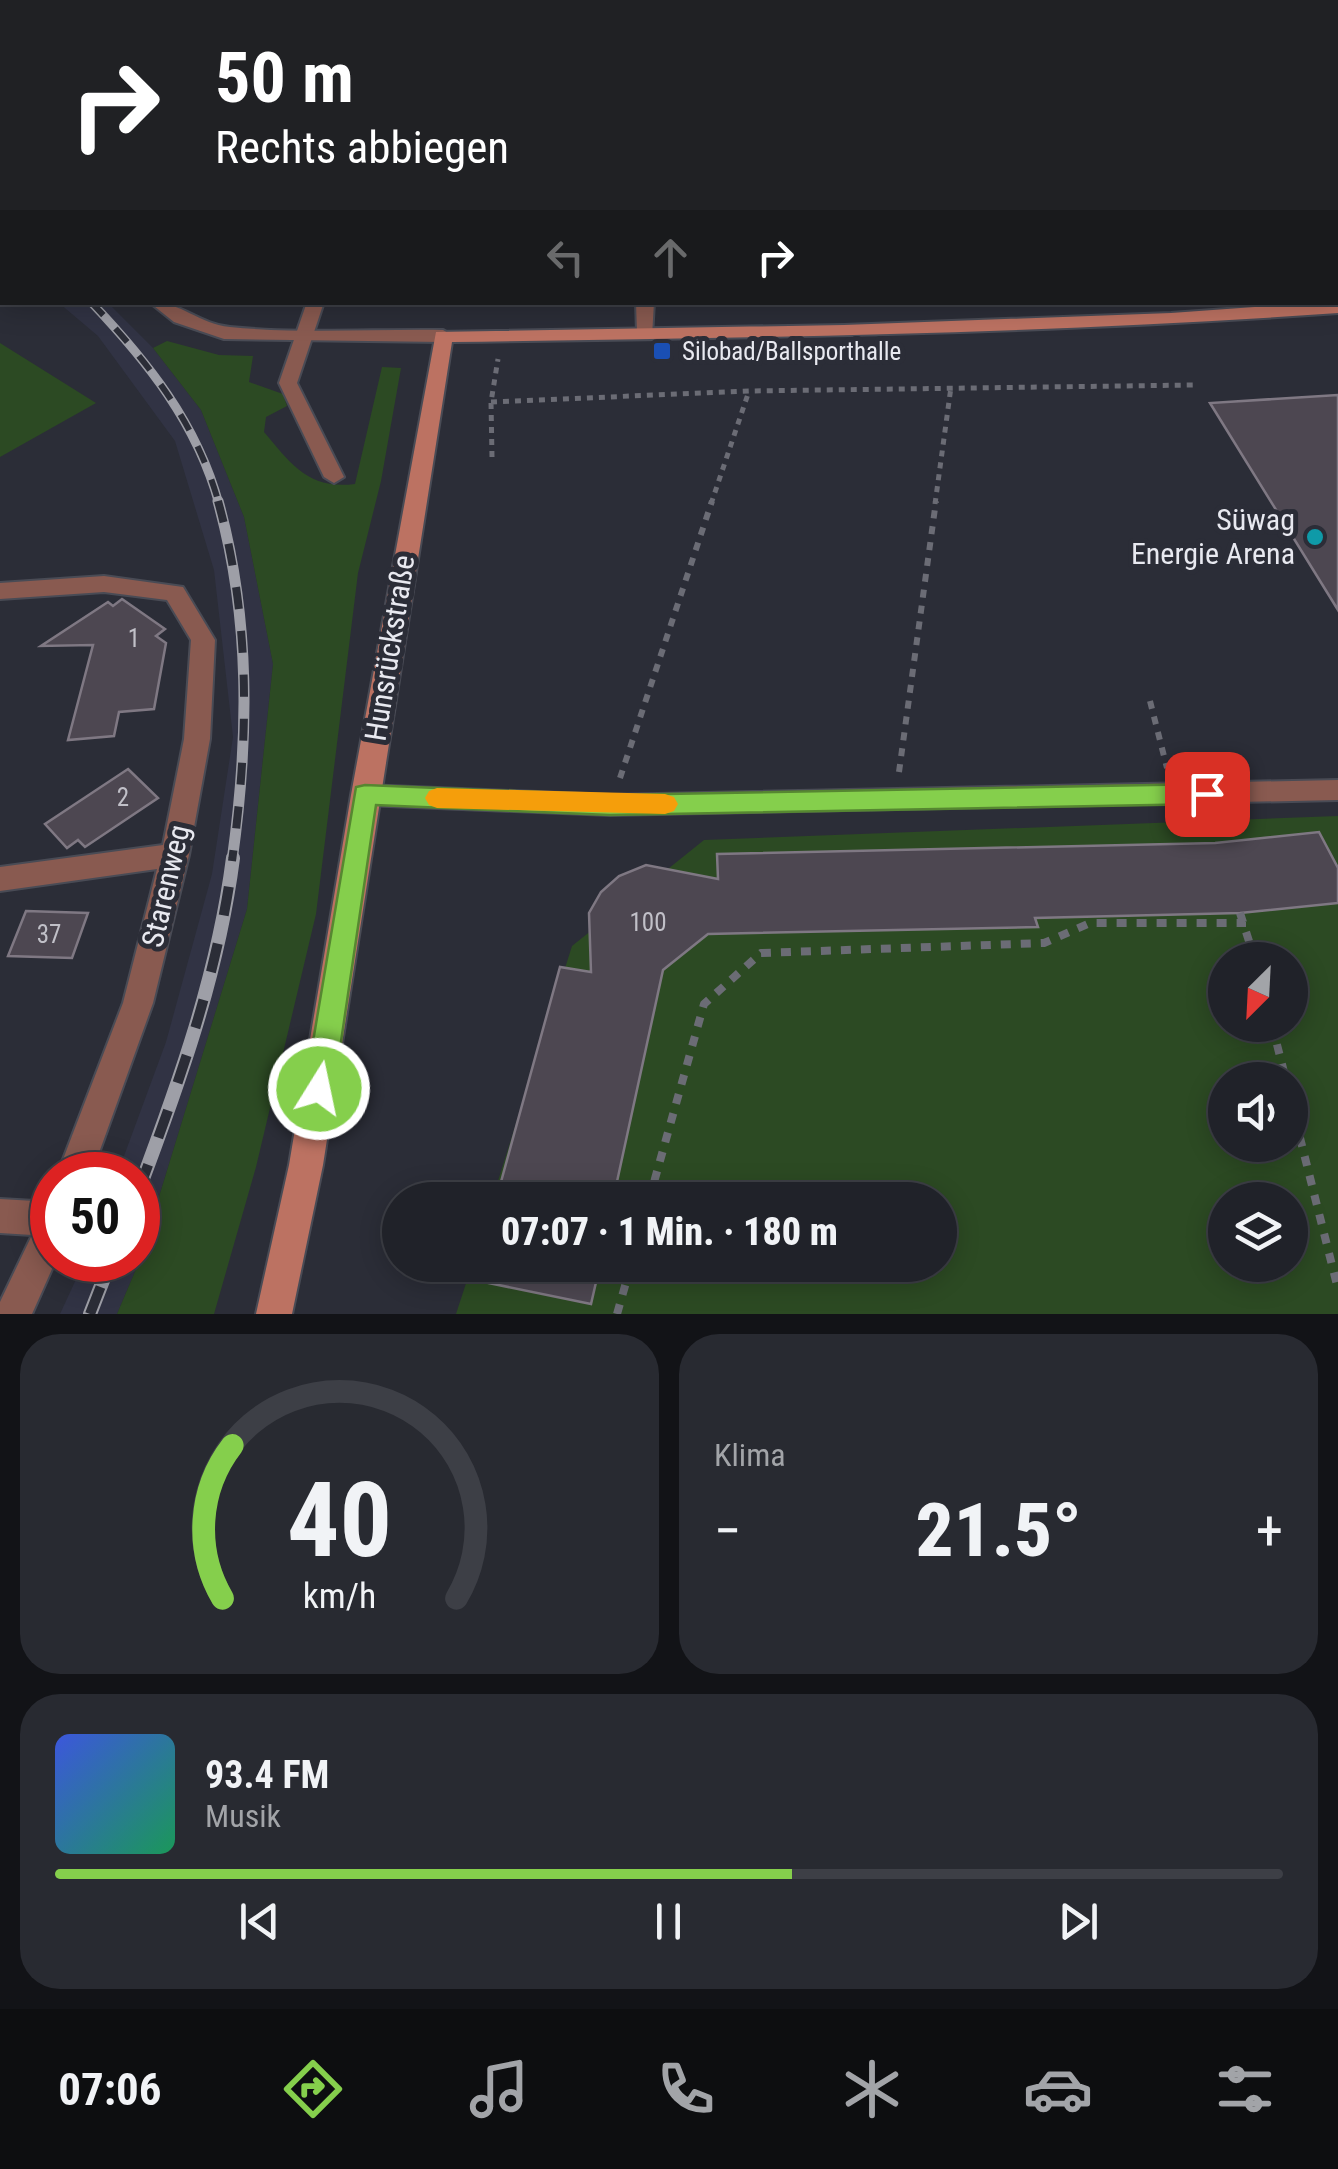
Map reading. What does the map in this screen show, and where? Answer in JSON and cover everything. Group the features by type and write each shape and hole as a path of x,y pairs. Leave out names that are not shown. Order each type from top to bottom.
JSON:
{"main road":[{"path":"444,336 864,330 1171,319 1338,307"},
{"name":"Hunsrückstraße","path":"274,1314 309,1146 444,336"}],"street":[{"path":"162,305 181,318 224,334 444,336"},
{"name":"Starenweg","path":"0,591 104,584 175,594 203,640 198,739 176,855 138,1004 83,1152"},
{"path":"0,878 176,855"},
{"path":"0,1216 30,1218"},
{"path":"12,1314 30,1276"}],"lane":[{"path":"315,305 288,383 334,477"},
{"path":"645,305 646,332"},
{"path":"365,794 610,805 1338,790"}],"path":[{"path":"492,457 491,402 504,333"},
{"path":"491,402 750,390 1193,384"},
{"path":"895,800 952,387"},
{"path":"610,805 750,390"},
{"path":"1150,701 1174,795"},
{"path":"1240,913 1251,942"},
{"path":"654,1182 704,1004 761,952 1044,944 1090,923 1246,923"},
{"path":"1306,1162 1338,1289"},
{"path":"617,1314 626,1282"}],"shaded area":[{"path":"61,305 110,305 153,348 201,410 244,517 273,664 247,909 160,1193 160,1152 125,1152 166,1042 212,874 233,737 214,570 175,441 98,336"},
{"path":"75,1282 131,1282 117,1314 60,1314"}],"green space":[{"path":"167,341 219,355 253,356 249,382 283,394 287,406 266,417 264,432 302,472 339,485 355,484 382,367 401,368 381,481 358,573 316,914 256,1167 214,1314 117,1314 131,1282 160,1282 160,1193 247,909 273,664 244,517 201,410 153,348"},
{"path":"0,343 96,403 0,457"},
{"path":"1338,816 1338,1314 456,1314 466,1282 957,1282 957,1182 498,1182 572,946 704,840"}],"building":[{"name":"Süwag Energie Arena","path":"1338,395 1338,610 1210,403"},
{"path":"122,599 165,629 156,636 166,643 154,709 119,712 114,736 68,740 93,645 41,646 108,602 113,606"},
{"path":"128,769 158,798 85,847 78,840 67,848 45,824"},
{"path":"1319,832 1338,868 1338,903 1240,913 1035,918 1038,927 708,934 663,970 617,1182 501,1182 560,967 591,972 589,913 601,892 619,876 646,865 718,879 717,854 1215,843"},
{"path":"26,911 88,913 72,958 8,956"},
{"path":"484,1282 596,1282 591,1304"}],"railway":[{"path":"94,305 132,347 184,420 218,501"},
{"path":"218,501 237,590 244,680 242,770 232,861"},
{"path":"152,1152 207,986 233,858"},
{"path":"90,1314 102,1282"}],"slow traffic":[{"path":"437,798 665,804"}],"place":[{"name":"Silobad/Ballsporthalle","path":"662,351"},
{"name":"Süwag Energie Arena","path":"1315,537"}],"route":[{"path":"319,1089 340,974 365,794 610,805 1207,794"}]}
